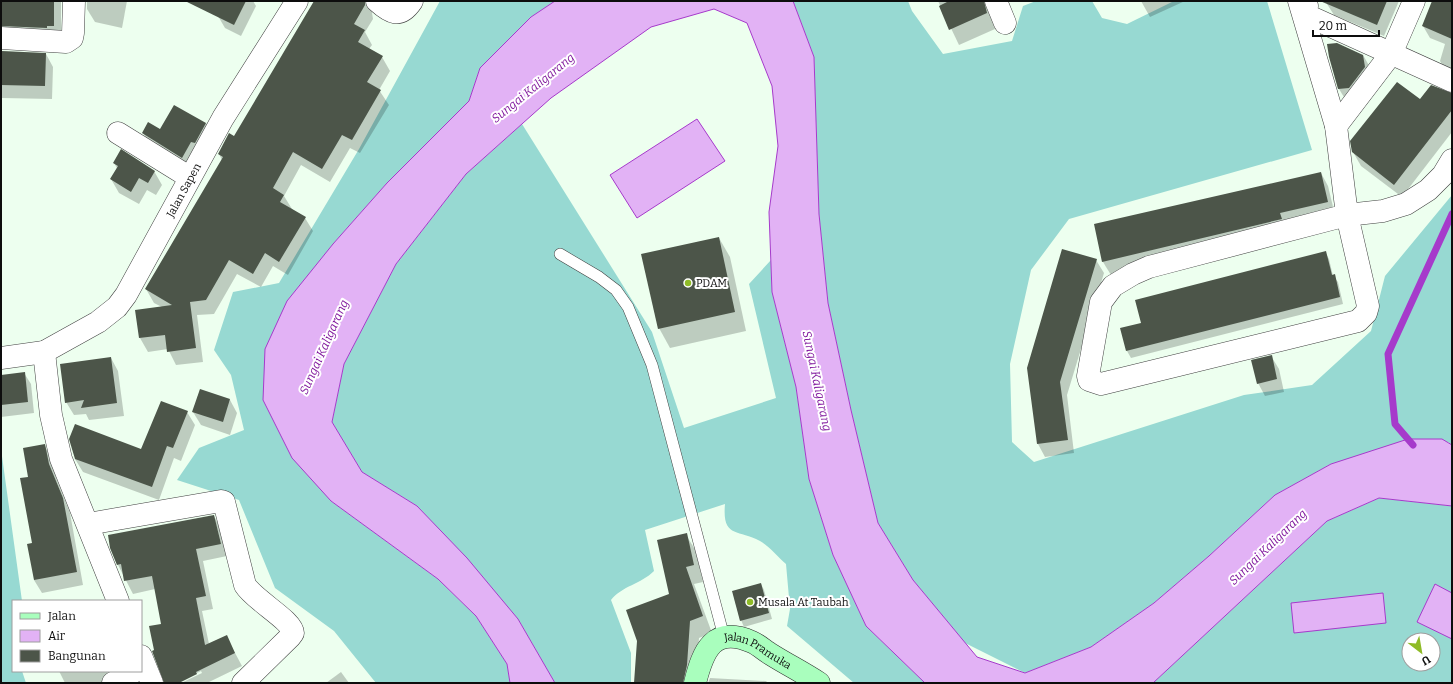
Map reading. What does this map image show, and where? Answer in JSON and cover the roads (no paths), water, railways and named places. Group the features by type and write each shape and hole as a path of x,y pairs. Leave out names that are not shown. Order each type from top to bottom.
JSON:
{"main road":[{"name":"Jalan Pramuka","path":"695,683 707,648 714,642 724,637 737,637 753,642 819,683"}],"street":[{"path":"1,38 66,42 72,38 73,33 74,1"},
{"name":"Jalan Sapen","path":"44,352 98,322 117,307 126,295 222,118 296,1"},
{"path":"377,1 389,12 398,13 408,7 412,1"},
{"path":"996,1 1005,23"},
{"path":"1336,126 1392,54 1414,1"},
{"path":"1304,5 1392,54 1452,81"},
{"path":"1304,5 1336,126 1347,215 1368,306 1366,313 1358,321 1101,384 1089,380 1088,376 1101,302 1113,286 1148,267 1347,215 1383,211 1406,204 1428,190 1443,175 1452,160"},
{"path":"118,133 189,177"},
{"path":"1,358 44,352 51,415 61,459 118,600"},
{"path":"88,524 221,501 224,502 245,585 251,593 288,622 293,629 293,633 290,637 243,683"},
{"path":"113,683 137,672"}],"lane":[{"path":"560,254 599,277 616,290 628,307 652,365 724,637"}],"water":[{"name":"Sungai Kaligarang","path":"555,1 793,1 814,57 819,214 828,303 851,410 878,523 913,580 977,657 1025,673 1091,647 1154,603 1209,556 1275,495 1331,464 1408,439 1442,439 1452,445 1452,506 1379,498 1327,521 1153,683 925,683 866,626 833,555 809,479 796,387 772,292 769,212 778,146 772,86 747,23 714,9 651,27 551,98 466,174 396,264 344,364 332,422 362,472 417,506 467,558 518,619 555,683 510,683 507,664 476,616 438,579 331,501 292,458 263,400 265,349 287,301 333,244 387,183 469,101 480,68 531,17"},
{"path":"697,119 725,161 637,218 610,175"},
{"path":"1435,584 1452,593 1452,639 1441,634 1441,632 1438,632 1417,622"},
{"path":"1383,593 1386,623 1294,633 1291,603"}],"waterway":[{"path":"1413,445 1395,424 1388,354 1452,214"}],"place":[{"name":"PDAM","path":"688,283"},
{"name":"Musala At Taubah","path":"750,602"}]}
